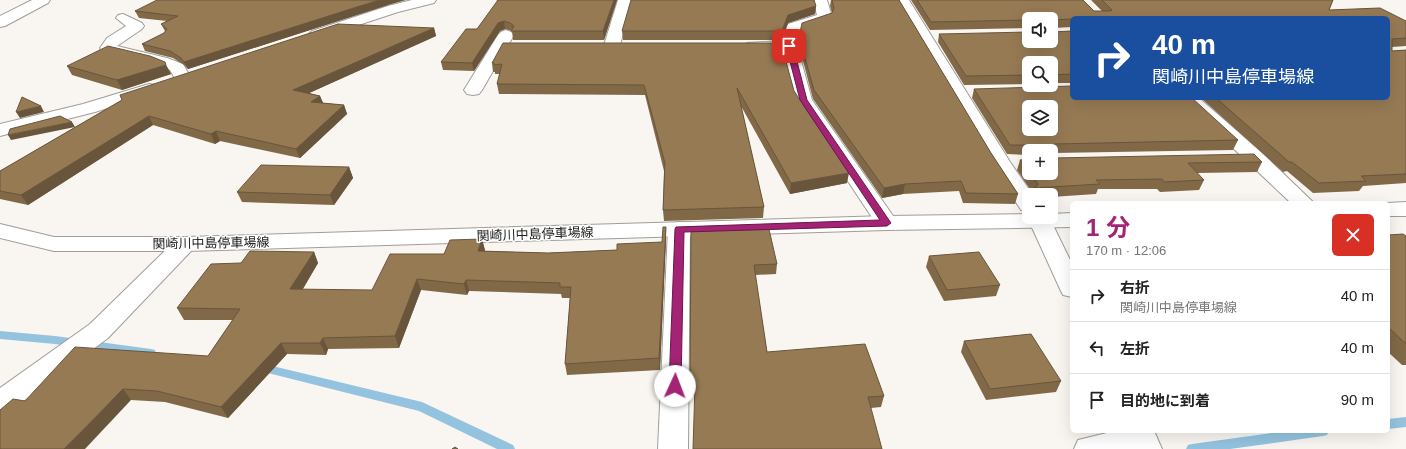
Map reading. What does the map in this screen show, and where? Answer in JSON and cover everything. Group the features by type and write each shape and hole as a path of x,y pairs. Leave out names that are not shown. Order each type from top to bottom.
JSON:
{"street":[{"path":"3,19 43,0"},
{"path":"303,39 393,9 429,0"},
{"path":"596,46 619,46 625,0"},
{"path":"820,0 825,17 793,27 789,46 803,100 887,223"},
{"path":"902,0 932,37 965,92 1000,162 1022,195"},
{"path":"123,18 137,26"},
{"path":"0,130 89,108 178,79 177,67 161,61 108,48 112,41 137,26 151,20"},
{"path":"126,52 148,42"},
{"path":"473,90 508,42"},
{"path":"735,46 789,46"},
{"path":"1191,100 1254,156 1301,201"},
{"path":"1230,156 1254,156"},
{"path":"1000,162 1022,162"},
{"name":"関崎川中島停車場線","path":"0,231 54,244 185,244 887,223 1022,215"},
{"name":"関崎川中島停車場線","path":"1058,218 1070,220"},
{"path":"1040,224 1070,285"},
{"path":"674,449 679,229"},
{"path":"0,403 99,331 185,244"},
{"path":"1089,449 1143,439"}],"building":[{"path":"157,0 379,0 184,62 181,58 170,51 142,44 164,33 167,29 161,24 178,16 135,11"},
{"path":"498,0 614,0 603,31 511,31 514,26 504,21 498,23 472,63 441,62 466,29 477,29"},
{"path":"631,0 814,0 816,6 788,15 782,31 622,31"},
{"path":"832,0 899,0 991,153 1018,194 966,193 961,181 905,184 884,188 814,90 799,37 802,23 832,13 834,8"},
{"path":"917,0 1083,0 1094,11 1112,10 1102,0 1333,0 1329,10 1380,8 1406,21 1406,38 1392,39 1392,51 1406,50 1406,174 1361,176 1366,181 1319,183 1292,162 1289,162 1218,100 1390,100 1390,16 1070,16 1070,19 1058,20 1058,12 1022,12 1022,20 931,22"},
{"path":"338,24 434,28 293,90 320,96 311,102 344,105 296,149 216,131 211,134 149,116 21,195 0,191 0,171 122,100 120,95"},
{"path":"1070,31 1070,74 1058,75 1058,56 1022,56 1022,75 966,76 939,34 1022,32 1022,48 1058,48 1058,32"},
{"path":"503,43 781,43 794,91 849,173 791,183 737,88 764,207 663,210 665,163 644,85 497,84 502,64 494,65 494,63 492,63"},
{"path":"108,46 150,56 165,62 166,65 117,80 67,66"},
{"path":"1058,86 1070,86 1070,100 1194,100 1238,140 1022,144 1010,145 974,89 1022,88 1022,92 1058,92"},
{"path":"22,97 41,106 16,112"},
{"path":"60,116 72,122 8,135 10,129"},
{"path":"1254,154 1262,162 1188,163 1204,180 1164,182 1162,179 1096,180 1100,184 1034,188 1038,184 1035,180 1058,180 1058,158"},
{"path":"261,165 349,167 330,195 237,192"},
{"path":"768,225 777,264 754,265 767,352 865,344 884,396 868,397 882,449 693,449 695,385 690,385 691,227"},
{"path":"663,227 666,227 659,358 565,364 571,287 560,287 560,283 466,280 464,284 417,279 395,336 323,338 320,343 281,343 221,407 157,391 123,389 64,449 0,449 0,410 13,399 25,401 75,347 208,356 240,309 177,308 211,264 241,263 250,251 314,252 290,289 372,290 390,254 444,254 450,240 482,239 478,251 548,253 617,250 617,244 662,242"},
{"path":"1403,234 1406,236 1406,344 1390,329 1390,235"},
{"path":"979,252 1000,285 947,290 929,256"},
{"path":"1031,334 1061,381 990,389 964,341"}],"waterway":[{"path":"0,335 55,340 151,353"},
{"path":"260,367 422,407 509,449"},
{"path":"1390,424 1406,422"},
{"path":"1192,449 1308,433"}],"route":[{"path":"675,386 679,229 887,223 803,100 789,46"}]}
